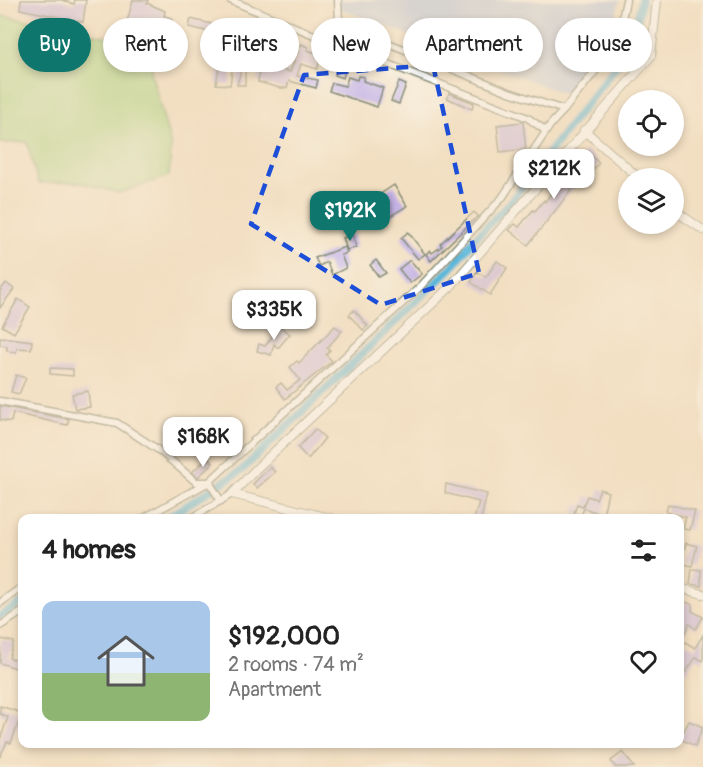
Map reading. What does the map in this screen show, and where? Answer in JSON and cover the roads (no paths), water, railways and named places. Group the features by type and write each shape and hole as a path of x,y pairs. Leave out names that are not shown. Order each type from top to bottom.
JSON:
{"street":[{"path":"230,0 326,40 528,118 546,131"},
{"path":"338,0 339,23 509,92 564,110"},
{"path":"151,514 209,482 421,286 502,198 546,131 617,44 626,0"},
{"path":"199,514 232,495 257,468 450,287 584,130 651,56 657,0"},
{"path":"584,130 628,168"},
{"path":"684,217 703,230"},
{"path":"0,401 117,423 160,451 196,482 209,482"},
{"path":"209,482 221,501"},
{"path":"232,495 313,514"},
{"path":"0,603 18,590"},
{"path":"684,590 701,596"},
{"path":"0,626 18,615"}],"waterway":[{"path":"173,514 242,470 452,267 475,238 508,205 633,44 641,0"},
{"path":"0,616 18,605"}]}
